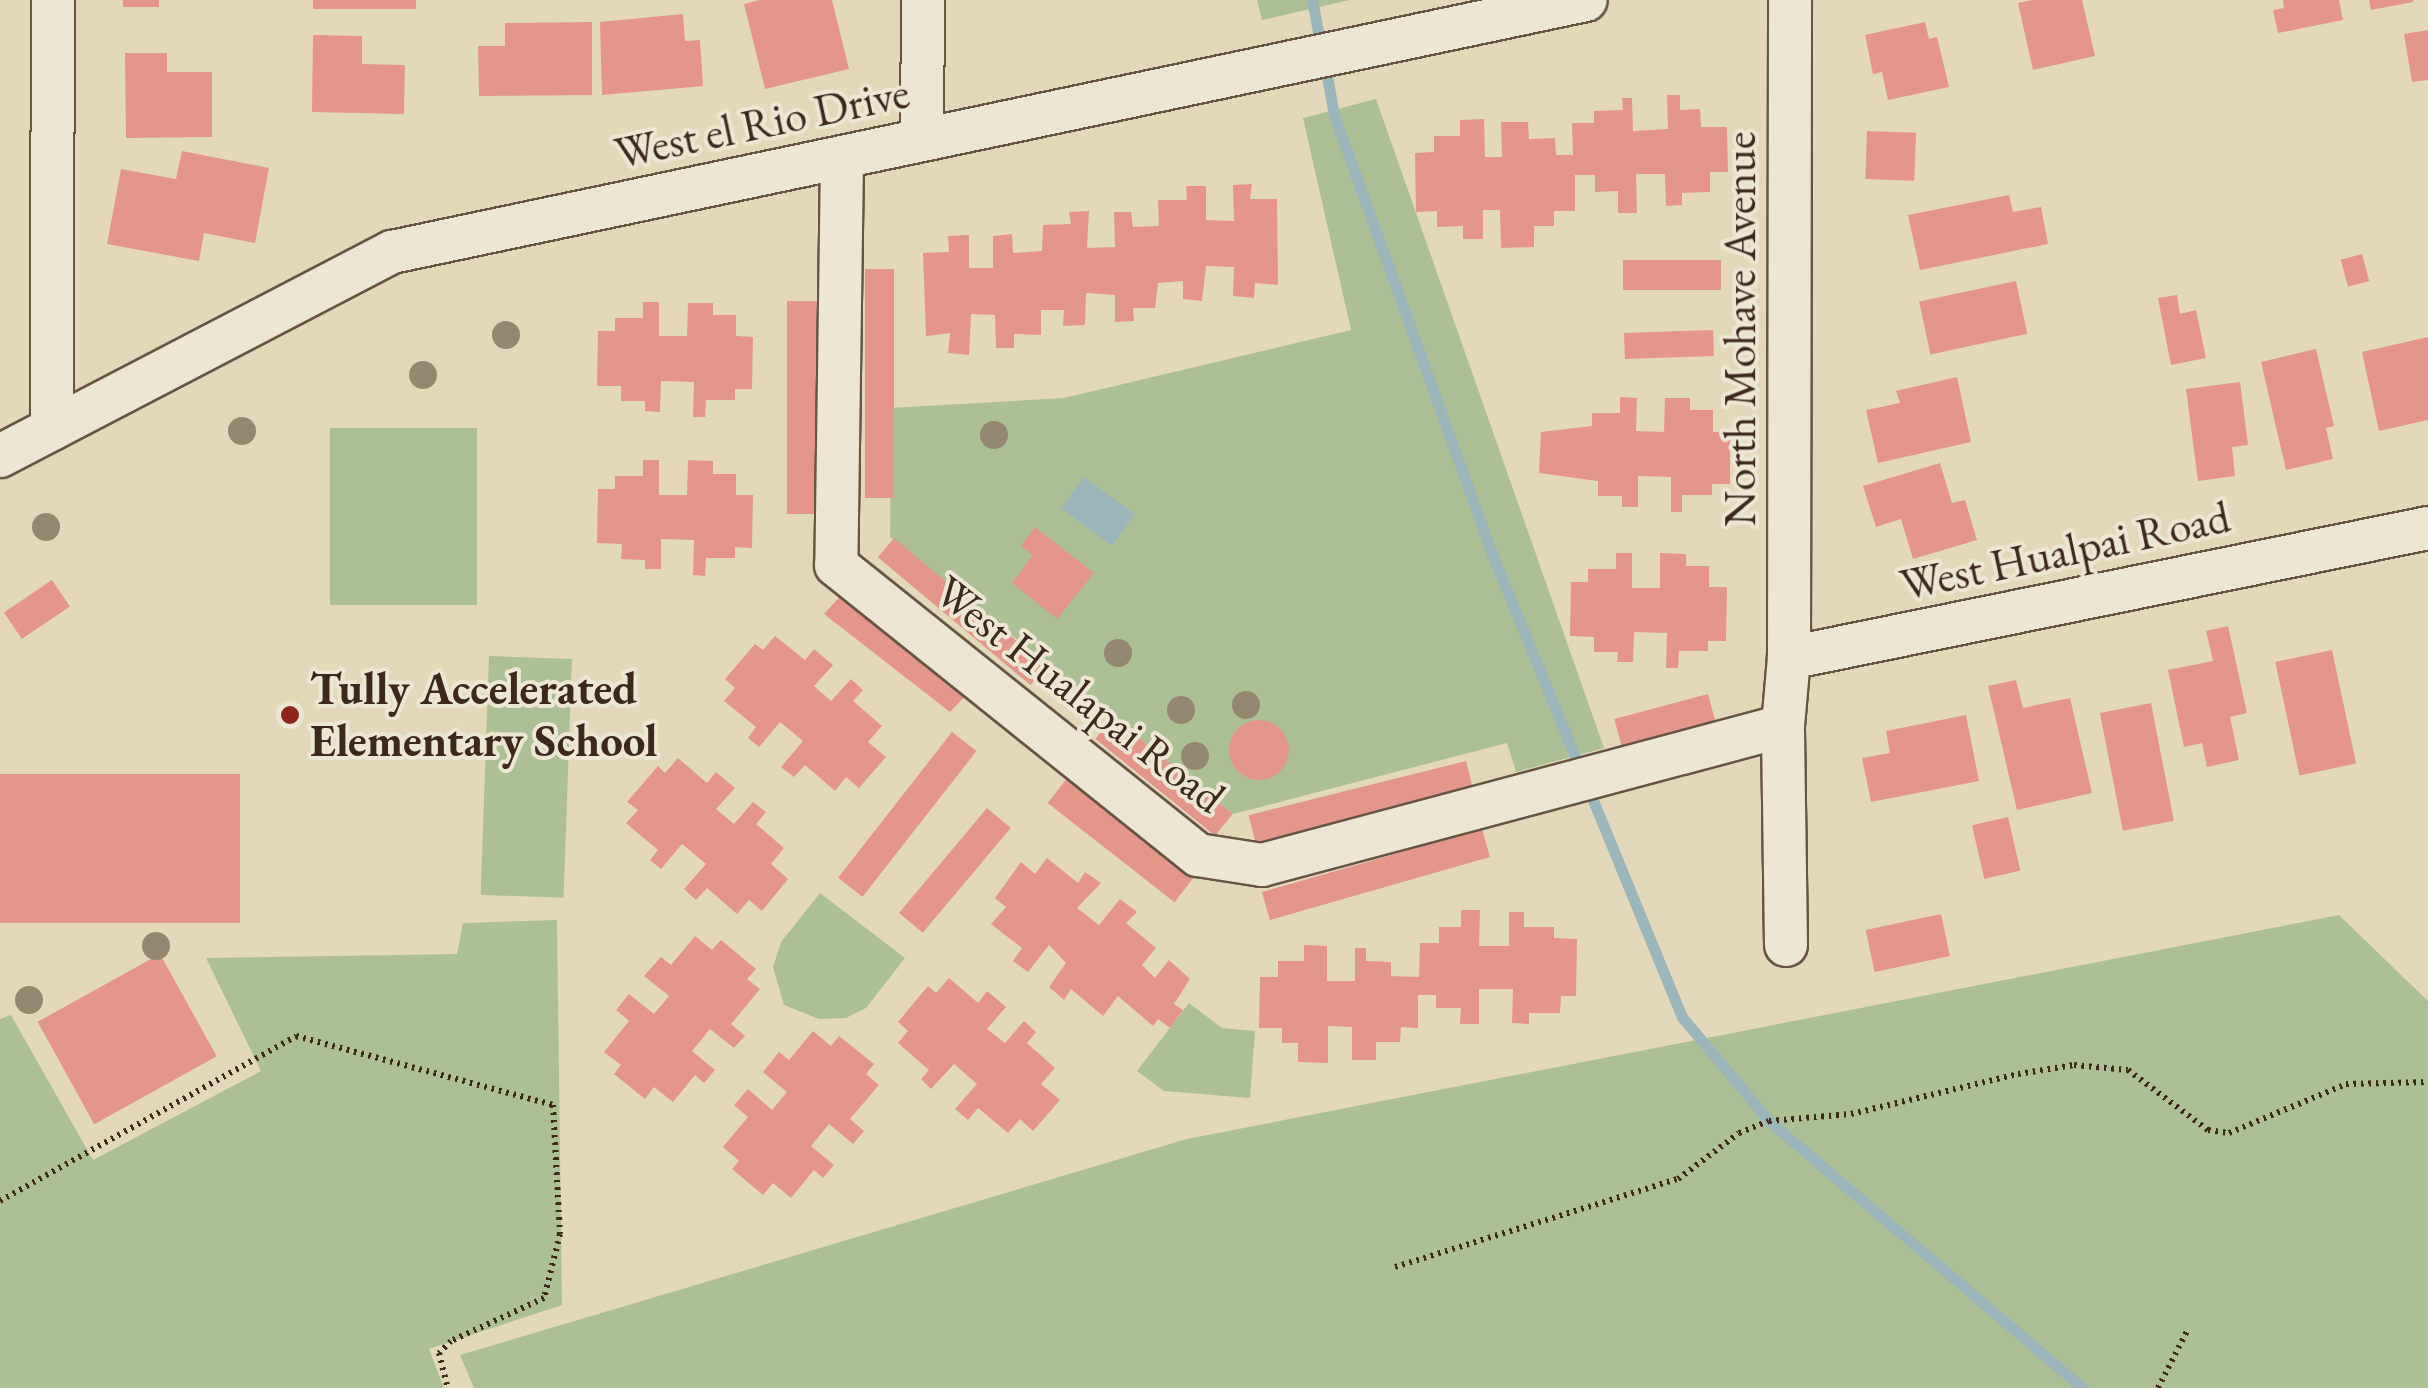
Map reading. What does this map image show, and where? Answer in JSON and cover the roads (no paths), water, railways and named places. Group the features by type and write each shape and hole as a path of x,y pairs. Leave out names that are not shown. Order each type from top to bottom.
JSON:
{"street":[{"path":"52,429 53,0"},
{"path":"922,139 923,0"},
{"name":"West el Rio Drive","path":"0,456 392,252 1586,0"},
{"name":"North Mohave Avenue","path":"1789,658 1790,0"},
{"name":"West Hualapai Road","path":"842,160 836,565 1198,855 1262,866 1783,726"},
{"name":"West Hualpai Road","path":"1789,658 2428,528"},
{"path":"1786,944 1783,726 1789,658"}],"water":[{"path":"1084,477 1135,514 1112,546 1061,509"}],"waterway":[{"path":"1312,0 1321,47"},
{"path":"1325,65 1334,115 1492,554 1581,771"},
{"path":"1588,788 1682,1017 1769,1121 2083,1388"}],"place":[{"name":"Tully Accelerated Elementary School","path":"290,715"}]}
